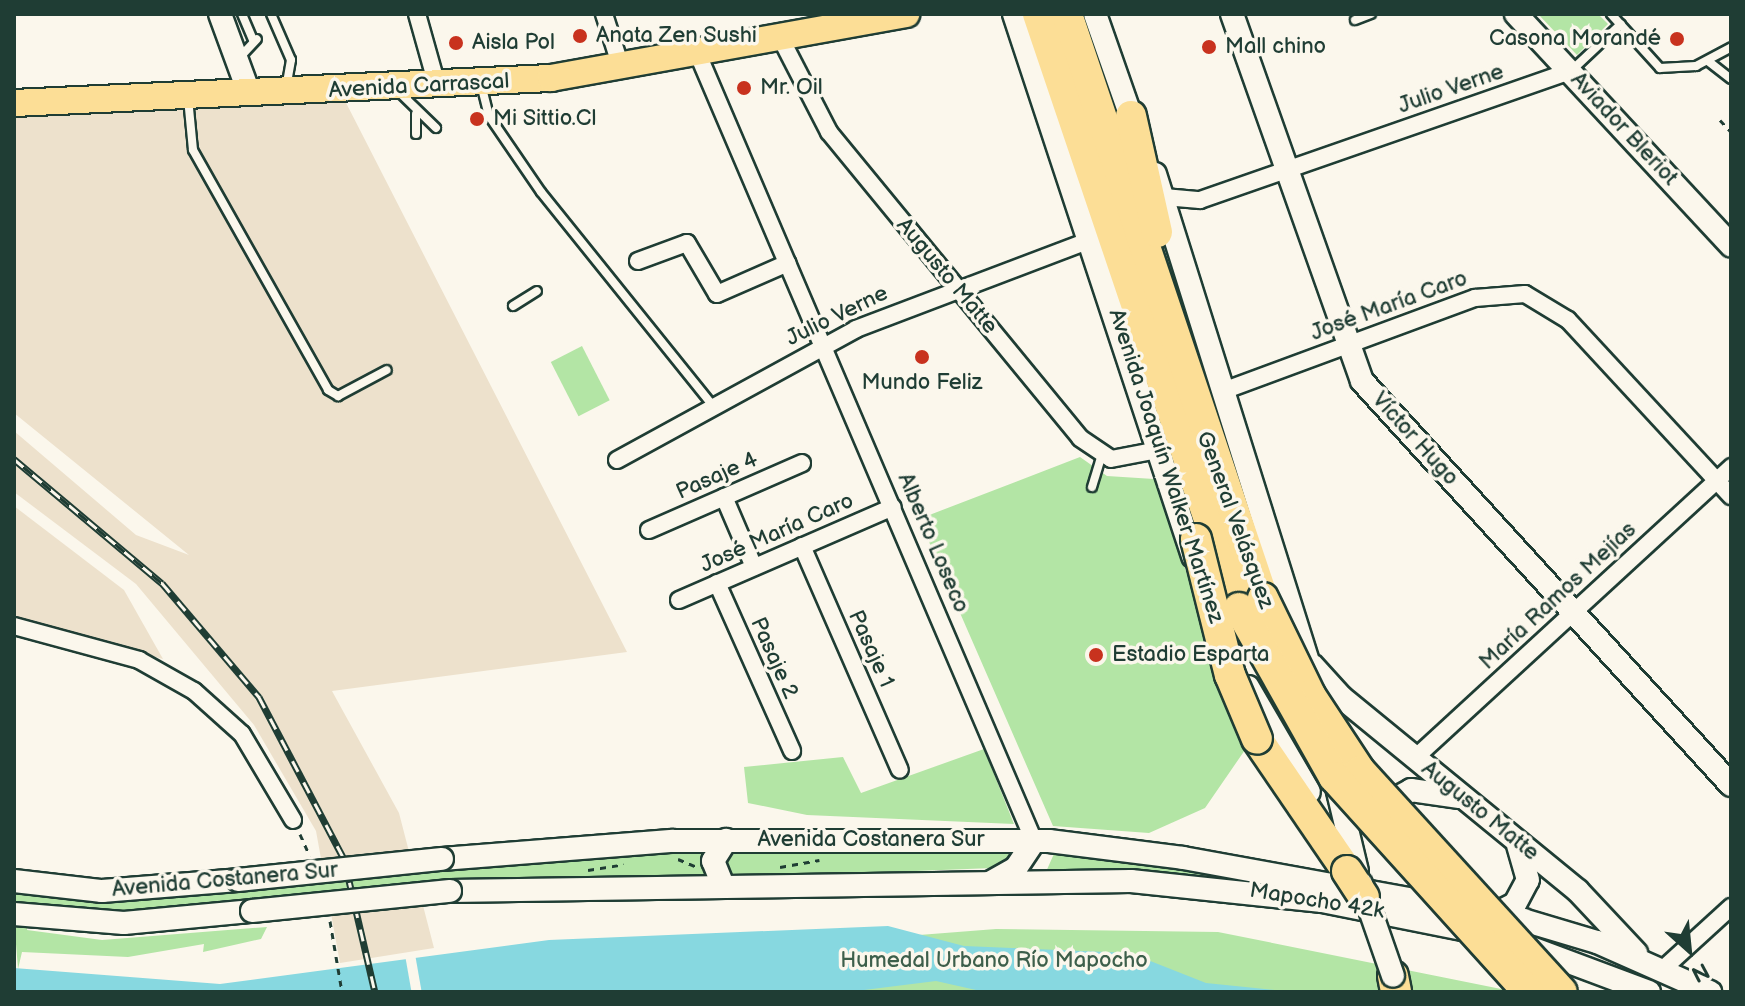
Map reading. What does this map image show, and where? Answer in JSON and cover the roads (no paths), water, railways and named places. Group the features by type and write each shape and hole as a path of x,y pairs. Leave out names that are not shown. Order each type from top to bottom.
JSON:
{"highway":[{"name":"General Velásquez","path":"1038,14 1167,395 1251,603 1334,777 1528,992"},
{"name":"General Velásquez","path":"1067,14 1205,441 1251,603 1360,771 1562,992"},
{"path":"1131,116 1205,441"},
{"path":"1167,395 1196,539 1230,675 1257,739 1356,876"}],"main road":[{"path":"220,14 249,93"},
{"name":"Avenida Carrascal","path":"14,103 395,87 424,98 481,83 621,67 697,52 845,14"},
{"name":"Avenida Carrascal","path":"797,27 906,14"},
{"name":"Avenida Joaquín Walker Martínez","path":"1014,14 1227,648 1356,876"},
{"name":"Avenida Joaquín Walker Martínez","path":"1095,14 1164,197 1310,662 1356,876 1396,987"},
{"name":"Víctor Hugo","path":"1232,14 1347,345 1367,386 1731,785"},
{"name":"Aviador Bleriot","path":"1516,14 1731,245"},
{"name":"Augusto Matte","path":"1310,662 1415,758 1593,904 1655,966"},
{"path":"1356,876 1369,818 1391,798 1431,790 1470,803"},
{"path":"1495,914 1515,904 1528,880 1527,860 1512,837"},
{"path":"718,878 726,840"},
{"name":"Avenida Costanera Sur","path":"14,881 102,891 442,859 726,840 1034,841 1183,858 1495,914 1655,966 1710,992"},
{"path":"990,882 1016,868 1034,841"},
{"name":"Avenida Costanera Sur","path":"14,914 124,923 450,891 718,878 1131,881 1322,901 1494,936 1649,992"}],"street":[{"path":"417,14 424,98"},
{"path":"604,14 621,67"},
{"name":"Augusto Matte","path":"797,27 829,132 1102,455"},
{"name":"Alberto Loseco","path":"697,52 1034,841"},
{"name":"Julio Verne","path":"1164,197 1192,202 1571,71"},
{"name":"Julio Verne","path":"617,460 824,346 957,287 1090,240"},
{"path":"638,261 687,243 717,294 788,263"},
{"name":"José María Caro","path":"1223,391 1487,294 1538,299 1568,320 1731,496"},
{"path":"1102,455 1124,459 1158,450"},
{"name":"Pasaje 4","path":"649,530 802,463"},
{"name":"María Ramos Mejías","path":"1415,758 1731,467"},
{"path":"724,497 754,567"},
{"name":"José María Caro","path":"679,600 893,507"},
{"name":"Pasaje 1","path":"802,546 900,770"},
{"name":"Pasaje 2","path":"717,583 792,751"},
{"path":"14,626 139,660 194,691 242,734 293,820"},
{"path":"1655,966 1731,907"}],"lane":[{"path":"238,60 255,39 242,14"},
{"path":"271,14 273,32 291,60 285,92"},
{"path":"1355,20 1371,14"},
{"path":"1611,14 1660,68 1708,61 1731,47"},
{"path":"1571,71 1621,24"},
{"path":"1708,61 1731,79"},
{"path":"481,83 489,116 541,192 713,406"},
{"path":"188,96 196,158 328,390 338,396 387,370"},
{"path":"424,98 436,128"},
{"path":"416,134 424,98"},
{"path":"513,306 537,291"},
{"path":"1092,487 1102,455"}],"water":[{"name":"Humedal Urbano Río Mapocho","path":"888,926 964,946 1130,953 1206,983 1294,992 985,992 936,981 848,992 14,992 14,968 220,984 549,940"}],"railway":[{"path":"14,459 162,583 259,697 344,859 375,992"}],"place":[{"name":"Anata Zen Sushi","path":"580,36"},
{"name":"Casona Morandé","path":"1677,39"},
{"name":"Aisla Pol","path":"456,43"},
{"name":"Mall chino","path":"1209,47"},
{"name":"Mr. Oil","path":"744,88"},
{"name":"Mi Sittio.Cl","path":"477,119"},
{"name":"Mundo Feliz","path":"922,357"},
{"name":"Estadio Esparta","path":"1096,655"}]}
